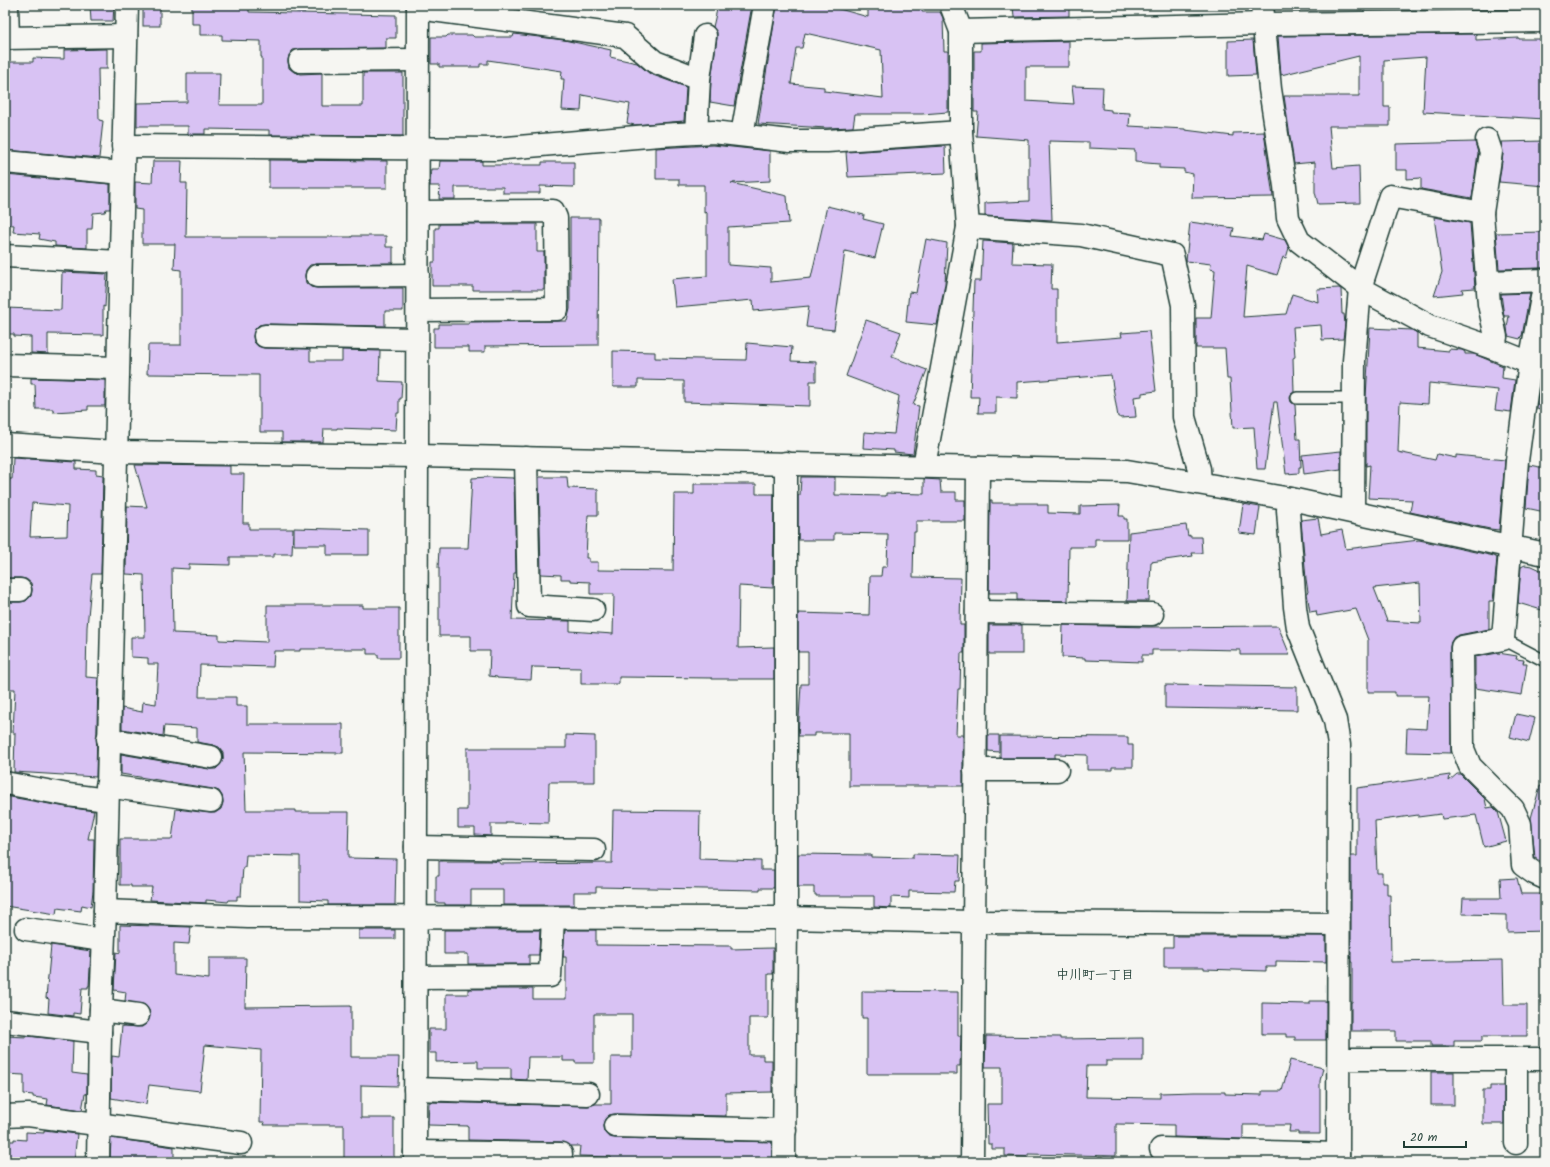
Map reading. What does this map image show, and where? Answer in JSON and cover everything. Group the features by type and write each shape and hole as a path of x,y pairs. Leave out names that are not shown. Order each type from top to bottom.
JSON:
{"street":[{"path":"7,5 7,38 126,36"},
{"path":"98,1162 100,1032 127,5"},
{"path":"742,135 765,5"},
{"path":"924,466 968,227 961,132 961,31 951,5"},
{"path":"561,1154 415,1157 418,6 625,36 655,62 699,79"},
{"path":"961,31 1263,14 1545,21"},
{"path":"1263,14 1270,89 1285,186 1288,218 1299,241 1360,288 1430,326 1538,365"},
{"path":"696,133 699,79 705,36"},
{"path":"300,62 418,60"},
{"path":"123,146 495,149 713,132 790,141 827,141 961,132"},
{"path":"1487,140 1491,152 1482,212 1490,304 1496,337 1493,348"},
{"path":"5,162 123,173"},
{"path":"1353,512 1354,361 1360,288 1390,196 1482,212"},
{"path":"418,212 553,211 556,218 557,309 418,310"},
{"path":"968,227 1081,235 1172,255 1183,305 1184,417 1199,469 1200,482"},
{"path":"5,256 120,262"},
{"path":"316,276 418,275"},
{"path":"1488,282 1545,280 1538,365 1517,461 1503,639 1462,647 1463,749 1470,766 1513,809 1520,824 1523,865 1534,873 1545,878"},
{"path":"265,336 417,339"},
{"path":"5,366 118,368"},
{"path":"5,445 116,452 526,458 1127,471 1200,482 1291,499 1545,554"},
{"path":"526,458 528,606 593,610"},
{"path":"784,1162 786,918 786,463"},
{"path":"972,1162 978,468"},
{"path":"1161,1150 1338,1158 1340,1059 1338,924 1339,745 1335,720 1298,628 1295,607 1288,510 1291,499"},
{"path":"977,612 1152,614"},
{"path":"108,739 211,757"},
{"path":"975,770 1057,770"},
{"path":"5,783 68,795 107,793 211,801"},
{"path":"416,847 594,850"},
{"path":"104,911 248,917 786,918 973,922 1338,924"},
{"path":"416,977 550,976 554,918"},
{"path":"26,929 103,940"},
{"path":"101,1010 138,1015"},
{"path":"5,1021 100,1032"},
{"path":"1340,1059 1545,1059"},
{"path":"1516,1059 1516,1143"},
{"path":"415,1089 588,1094"},
{"path":"5,1116 28,1115 241,1143"},
{"path":"615,1126 785,1130"}],"lane":[{"path":"1297,398 1354,398"},
{"path":"1503,639 1545,661"}],"building":[{"path":"90,5 114,5 113,21 91,21"},
{"path":"143,5 160,5 160,26 143,26"},
{"path":"192,5 249,5 249,12 396,15 396,38 386,38 386,48 300,49 293,50 289,55 288,61 289,68 294,72 300,74 322,73 322,106 363,106 363,73 403,73 403,136 269,135 269,130 205,129 205,134 188,134 188,126 137,126 137,103 187,102 187,73 220,73 219,105 262,105 261,41 222,40 222,35 200,35 200,24 192,24"},
{"path":"718,5 752,5 734,106 710,102 711,80 717,38 717,32 713,27"},
{"path":"777,5 825,5 868,17 868,5 922,5 922,12 940,12 943,18 944,51 948,51 948,112 922,114 855,114 853,127 827,128 758,124","holes":["805,33 881,50 883,98 824,91 824,87 791,84 796,48 802,48"]},
{"path":"1013,5 1069,5 1069,16 1014,17"},
{"path":"1433,5 1452,5 1452,9 1433,10"},
{"path":"514,34 564,40 611,50 610,57 637,63 650,74 686,87 684,121 634,125 627,123 630,104 582,95 581,111 562,110 564,79 561,79 562,71 488,60 488,64 480,64 480,67 439,67 439,64 431,64 431,37 472,35 474,37 513,37"},
{"path":"1476,34 1476,40 1519,38 1545,39 1545,119 1423,112 1426,57 1384,60 1384,107 1390,107 1390,126 1329,126 1333,168 1359,166 1360,203 1318,204 1315,192 1315,162 1294,164 1284,96 1359,96 1359,56 1281,75 1278,36"},
{"path":"1253,40 1256,75 1228,76 1228,41"},
{"path":"1069,41 1069,67 1026,67 1026,101 1074,104 1072,86 1103,87 1102,109 1111,110 1111,112 1130,113 1129,126 1185,129 1233,136 1233,133 1264,132 1273,197 1192,198 1193,174 1184,172 1184,169 1159,168 1159,164 1135,162 1135,150 1089,148 1089,142 1049,141 1052,220 985,216 985,203 1029,201 1029,140 976,136 978,112 974,112 974,51 981,51 981,43"},
{"path":"107,49 107,69 98,69 99,120 103,121 99,158 5,150 5,62 33,62 33,58 64,59 64,50"},
{"path":"1545,141 1545,186 1499,182 1503,154 1501,142"},
{"path":"1475,142 1478,153 1472,198 1421,189 1421,178 1407,179 1407,170 1396,170 1396,144"},
{"path":"713,145 770,151 770,181 731,183 787,196 789,223 728,227 728,265 771,268 771,282 811,278 827,206 864,215 863,219 883,224 875,258 845,251 834,330 806,327 809,306 754,311 753,300 675,307 672,279 707,276 707,212 704,213 704,185 679,185 679,179 656,179 656,148"},
{"path":"945,146 946,173 848,177 846,152"},
{"path":"269,160 387,161 387,188 269,188"},
{"path":"153,161 182,161 181,183 187,183 186,237 386,236 386,247 393,247 393,263 310,265 306,270 305,276 306,283 311,287 317,288 403,288 403,311 385,311 385,326 265,324 259,325 255,329 253,336 254,342 258,346 264,348 310,349 310,361 342,361 342,350 380,351 379,381 402,382 396,430 324,429 323,442 282,442 282,432 260,432 259,375 147,374 148,345 181,345 181,270 174,269 175,244 142,244 142,210 135,209 135,182 152,183"},
{"path":"440,161 482,161 482,165 542,165 542,162 574,162 574,187 540,186 540,193 503,193 503,187 455,187 455,199 439,199 440,186 430,186 431,169 439,169"},
{"path":"5,175 110,184 110,209 106,209 105,212 93,213 92,229 87,229 87,248 55,246 55,242 39,239 40,234 13,232 14,225 5,224"},
{"path":"1434,217 1470,223 1475,288 1462,289 1463,293 1434,296 1442,272"},
{"path":"570,218 599,218 598,345 485,346 485,352 469,352 469,347 434,347 434,328 439,328 439,324 469,324 469,322 567,321 570,309"},
{"path":"1190,222 1234,228 1232,236 1262,240 1264,234 1285,240 1289,248 1286,258 1283,257 1277,275 1247,266 1243,317 1286,314 1292,294 1318,302 1317,289 1341,289 1342,314 1344,314 1345,324 1343,339 1322,340 1321,325 1293,327 1295,357 1293,358 1294,392 1291,394 1290,398 1291,402 1295,405 1297,439 1300,439 1301,467 1299,467 1299,473 1286,474 1277,402 1274,402 1265,469 1257,469 1254,427 1233,428 1230,379 1227,379 1225,348 1196,348 1196,318 1211,318 1215,270 1210,269 1211,264 1186,261"},
{"path":"439,224 537,224 537,252 544,252 544,290 473,290 473,286 432,286 432,262 435,262 435,228 439,228"},
{"path":"1545,232 1545,268 1499,269 1496,233"},
{"path":"926,239 947,243 945,284 937,325 906,322 909,292 916,293"},
{"path":"983,241 1013,243 1012,263 1052,264 1051,289 1057,289 1057,342 1122,337 1121,333 1149,331 1156,391 1142,393 1142,396 1134,397 1136,417 1118,417 1111,375 1017,382 1017,398 996,397 996,413 978,413 979,397 970,397 974,281 981,281"},
{"path":"62,272 107,274 105,307 103,306 103,335 48,334 48,354 31,353 31,337 5,334 5,308 61,310"},
{"path":"1530,293 1522,336 1520,339 1508,336 1507,327 1509,316 1504,316 1501,294"},
{"path":"866,320 901,332 892,357 927,370 913,405 919,406 913,454 894,452 894,450 863,448 864,432 894,434 899,396 846,376"},
{"path":"1370,328 1412,330 1417,333 1417,348 1449,351 1449,349 1462,350 1465,354 1474,354 1503,366 1502,378 1515,380 1511,412 1495,410 1498,390 1429,383 1428,404 1400,402 1398,452 1435,460 1437,454 1456,458 1456,455 1505,460 1499,530 1410,512 1412,500 1368,498 1370,465 1366,466 1366,397"},
{"path":"747,343 792,347 791,361 816,362 816,381 810,381 810,406 684,402 684,381 638,380 638,387 613,387 613,351 655,352 655,358 746,360"},
{"path":"31,378 105,380 105,406 88,406 88,410 53,412 53,409 36,409 35,384 31,384"},
{"path":"1540,383 1545,384 1545,412 1537,409"},
{"path":"1341,451 1341,469 1304,474 1302,455"},
{"path":"13,458 76,462 76,469 96,470 96,474 103,475 101,574 92,574 87,627 86,677 98,678 96,777 14,772 15,733 13,733 15,689 5,689 5,602 26,601 31,596 32,590 31,583 26,579 5,578 5,482 9,482 9,479 12,479","holes":["32,503 68,506 67,536 30,537"]},
{"path":"135,465 230,466 230,474 244,474 243,523 249,523 249,529 293,529 292,554 274,554 274,557 230,557 230,565 189,564 189,569 172,568 173,633 219,635 219,640 267,642 267,605 363,605 363,608 399,608 399,658 378,658 378,654 367,654 367,649 300,649 300,651 274,651 273,667 200,665 199,697 236,697 236,706 247,706 247,724 343,724 343,753 244,752 246,810 349,812 348,858 396,859 395,905 328,905 328,901 300,900 300,856 246,855 245,867 243,867 241,896 237,896 237,900 229,900 228,902 206,900 206,903 150,900 152,887 131,887 131,885 120,885 120,839 172,839 176,809 215,813 221,809 223,802 219,791 213,789 121,774 121,754 209,769 216,769 223,759 223,752 219,747 197,742 197,728 164,726 163,736 122,729 122,708 142,712 143,702 156,704 158,664 148,664 148,658 131,657 131,637 145,637 144,575 126,574 127,506 147,507"},
{"path":"1529,465 1545,468 1545,512 1526,508"},
{"path":"539,477 567,477 568,488 598,489 598,515 588,515 586,558 589,558 589,562 598,562 598,570 673,571 674,494 694,494 694,484 756,484 756,494 774,494 773,588 739,586 738,648 774,647 774,679 619,677 619,684 581,684 581,668 532,667 531,680 497,678 489,676 490,651 471,651 471,636 439,636 438,568 439,548 468,548 472,478 514,478 516,573 514,573 512,620 570,621 570,631 613,634 614,594 590,594 590,582 561,579 561,575 541,574"},
{"path":"801,477 835,477 835,495 886,496 886,493 924,494 924,479 940,480 941,492 956,492 956,500 965,500 965,521 916,521 916,532 914,532 913,577 961,578 960,625 964,625 964,653 961,653 956,735 963,735 963,786 849,786 849,733 814,733 814,736 798,736 801,684 808,684 808,652 798,652 798,613 869,615 870,576 881,576 882,567 887,567 888,534 834,533 834,540 798,540 798,495 800,495"},
{"path":"990,500 992,500 992,503 1038,503 1038,505 1048,505 1048,513 1080,514 1080,506 1120,505 1119,516 1124,516 1124,519 1127,519 1127,539 1095,539 1095,547 1069,547 1068,601 1017,600 1017,593 989,593"},
{"path":"1243,504 1260,507 1256,535 1239,533"},
{"path":"1318,518 1321,534 1342,530 1346,549 1419,540 1494,556 1497,558 1493,601 1489,601 1489,629 1459,635 1454,637 1451,642 1451,753 1406,752 1407,728 1427,729 1429,696 1395,696 1395,692 1368,692 1368,640 1356,609 1317,616 1316,611 1310,612 1301,520","holes":["1420,583 1421,623 1387,621 1374,588"]},
{"path":"1186,525 1188,536 1201,537 1202,553 1192,553 1193,556 1151,562 1149,601 1127,601 1129,532"},
{"path":"294,528 369,530 369,555 327,555 327,545 294,545"},
{"path":"1525,565 1532,566 1545,572 1545,611 1518,603 1521,567"},
{"path":"989,625 1022,625 1022,654 989,654"},
{"path":"1063,625 1148,627 1278,626 1290,655 1240,655 1240,650 1189,649 1152,650 1152,655 1142,655 1142,662 1085,660 1085,658 1062,657"},
{"path":"1498,653 1517,656 1516,659 1524,660 1523,663 1527,663 1522,695 1475,688 1475,657"},
{"path":"1165,685 1297,687 1297,710 1165,708"},
{"path":"1516,714 1535,718 1529,742 1510,737"},
{"path":"566,735 595,736 595,782 549,782 548,823 506,822 506,824 491,824 491,836 475,835 475,828 458,828 458,810 467,810 467,748 566,748"},
{"path":"988,735 999,735 999,752 988,751"},
{"path":"1000,736 1128,737 1128,745 1133,745 1133,767 1112,767 1112,770 1087,770 1087,755 1055,754 1055,758 1000,758"},
{"path":"1457,774 1460,774 1485,799 1487,808 1493,807 1498,812 1506,841 1484,847 1476,815 1442,819 1441,814 1418,817 1418,815 1375,821 1377,873 1382,873 1382,883 1387,883 1387,895 1390,895 1391,962 1503,960 1504,1005 1527,1005 1527,1036 1482,1036 1482,1041 1454,1041 1454,1046 1431,1046 1431,1041 1396,1041 1396,1031 1351,1031 1351,856 1357,856 1357,788 1450,775 1449,781"},
{"path":"1540,786 1545,787 1545,864 1535,858 1531,818"},
{"path":"5,796 94,811 88,839 94,839 93,891 91,907 82,905 81,911 57,908 56,914 5,906"},
{"path":"613,810 700,811 699,859 761,861 761,870 774,870 774,888 760,888 760,890 596,887 596,892 574,892 574,905 503,905 503,890 471,890 471,905 445,905 445,903 436,903 436,876 439,876 439,861 491,861 500,862 500,864 612,863"},
{"path":"798,854 871,855 871,857 913,858 913,854 960,855 959,881 955,881 954,892 909,891 909,898 891,897 891,908 874,907 874,896 816,896 816,894 814,894 814,887 798,887"},
{"path":"1517,878 1521,894 1545,894 1545,931 1507,932 1507,915 1462,914 1463,898 1501,898 1500,879"},
{"path":"120,925 191,927 189,944 174,943 174,975 209,979 209,958 246,958 245,1007 351,1006 351,1057 399,1057 398,1086 361,1085 361,1118 394,1118 394,1162 344,1162 344,1125 264,1125 265,1122 260,1122 261,1050 205,1045 200,1091 149,1085 146,1104 111,1098 112,1056 119,1057 122,1026 142,1027 148,1022 150,1016 149,1010 145,1005 125,1001 126,992 114,990 116,952 120,953"},
{"path":"359,930 395,930 395,939 359,939"},
{"path":"444,930 540,930 539,955 529,955 529,964 468,964 468,954 444,954"},
{"path":"565,930 596,930 596,945 731,946 731,949 773,948 773,974 768,974 768,1018 749,1018 749,1055 763,1055 763,1060 772,1060 772,1092 726,1093 726,1116 615,1114 609,1115 605,1119 603,1126 604,1132 608,1136 615,1138 772,1142 772,1162 611,1162 611,1157 579,1156 580,1146 570,1146 562,1142 468,1140 468,1126 428,1125 429,1102 588,1106 595,1104 611,1104 611,1057 632,1057 632,1014 594,1014 594,1063 575,1063 575,1061 563,1061 563,1057 528,1057 527,1080 511,1079 511,1068 478,1068 478,1061 436,1062 436,1053 429,1053 429,1029 446,1029 446,994 468,994 468,989 533,989 533,999 566,999 566,957 563,957"},
{"path":"1173,936 1326,936 1326,962 1276,961 1276,967 1266,967 1266,971 1204,969 1204,967 1164,967 1164,947 1173,947"},
{"path":"51,945 91,951 89,986 88,988 82,988 80,1014 73,1013 73,1016 48,1013 49,999 46,998"},
{"path":"862,991 958,992 958,1036 961,1036 960,1066 957,1066 957,1074 867,1074 867,1018 862,1018"},
{"path":"1310,1001 1326,1001 1326,1040 1295,1040 1295,1037 1286,1037 1286,1034 1262,1034 1262,1003 1310,1004"},
{"path":"5,1036 27,1036 73,1041 72,1073 87,1075 87,1094 85,1094 82,1110 47,1105 48,1099 24,1094 24,1075 5,1074"},
{"path":"986,1036 1060,1037 1060,1039 1143,1038 1143,1061 1106,1061 1106,1066 1087,1066 1086,1097 1160,1098 1160,1093 1194,1092 1225,1092 1225,1094 1262,1095 1262,1091 1282,1091 1290,1060 1323,1068 1320,1081 1320,1134 1298,1134 1298,1132 1289,1132 1290,1125 1243,1125 1243,1139 1174,1137 1174,1125 1116,1124 1116,1156 1028,1154 1028,1157 1005,1156 1005,1149 992,1149 992,1144 988,1144 987,1104 1002,1104 1002,1067 985,1067"},
{"path":"1431,1072 1454,1072 1454,1105 1431,1105"},
{"path":"1490,1086 1504,1086 1504,1124 1483,1124 1483,1090 1490,1090"},
{"path":"44,1130 77,1134 74,1162 5,1162 5,1141 14,1141 14,1139 26,1140 26,1132 44,1133"},
{"path":"111,1138 174,1147 174,1162 110,1162"}],"district":[{"name":"中川町一丁目","path":"1095,974"}]}
